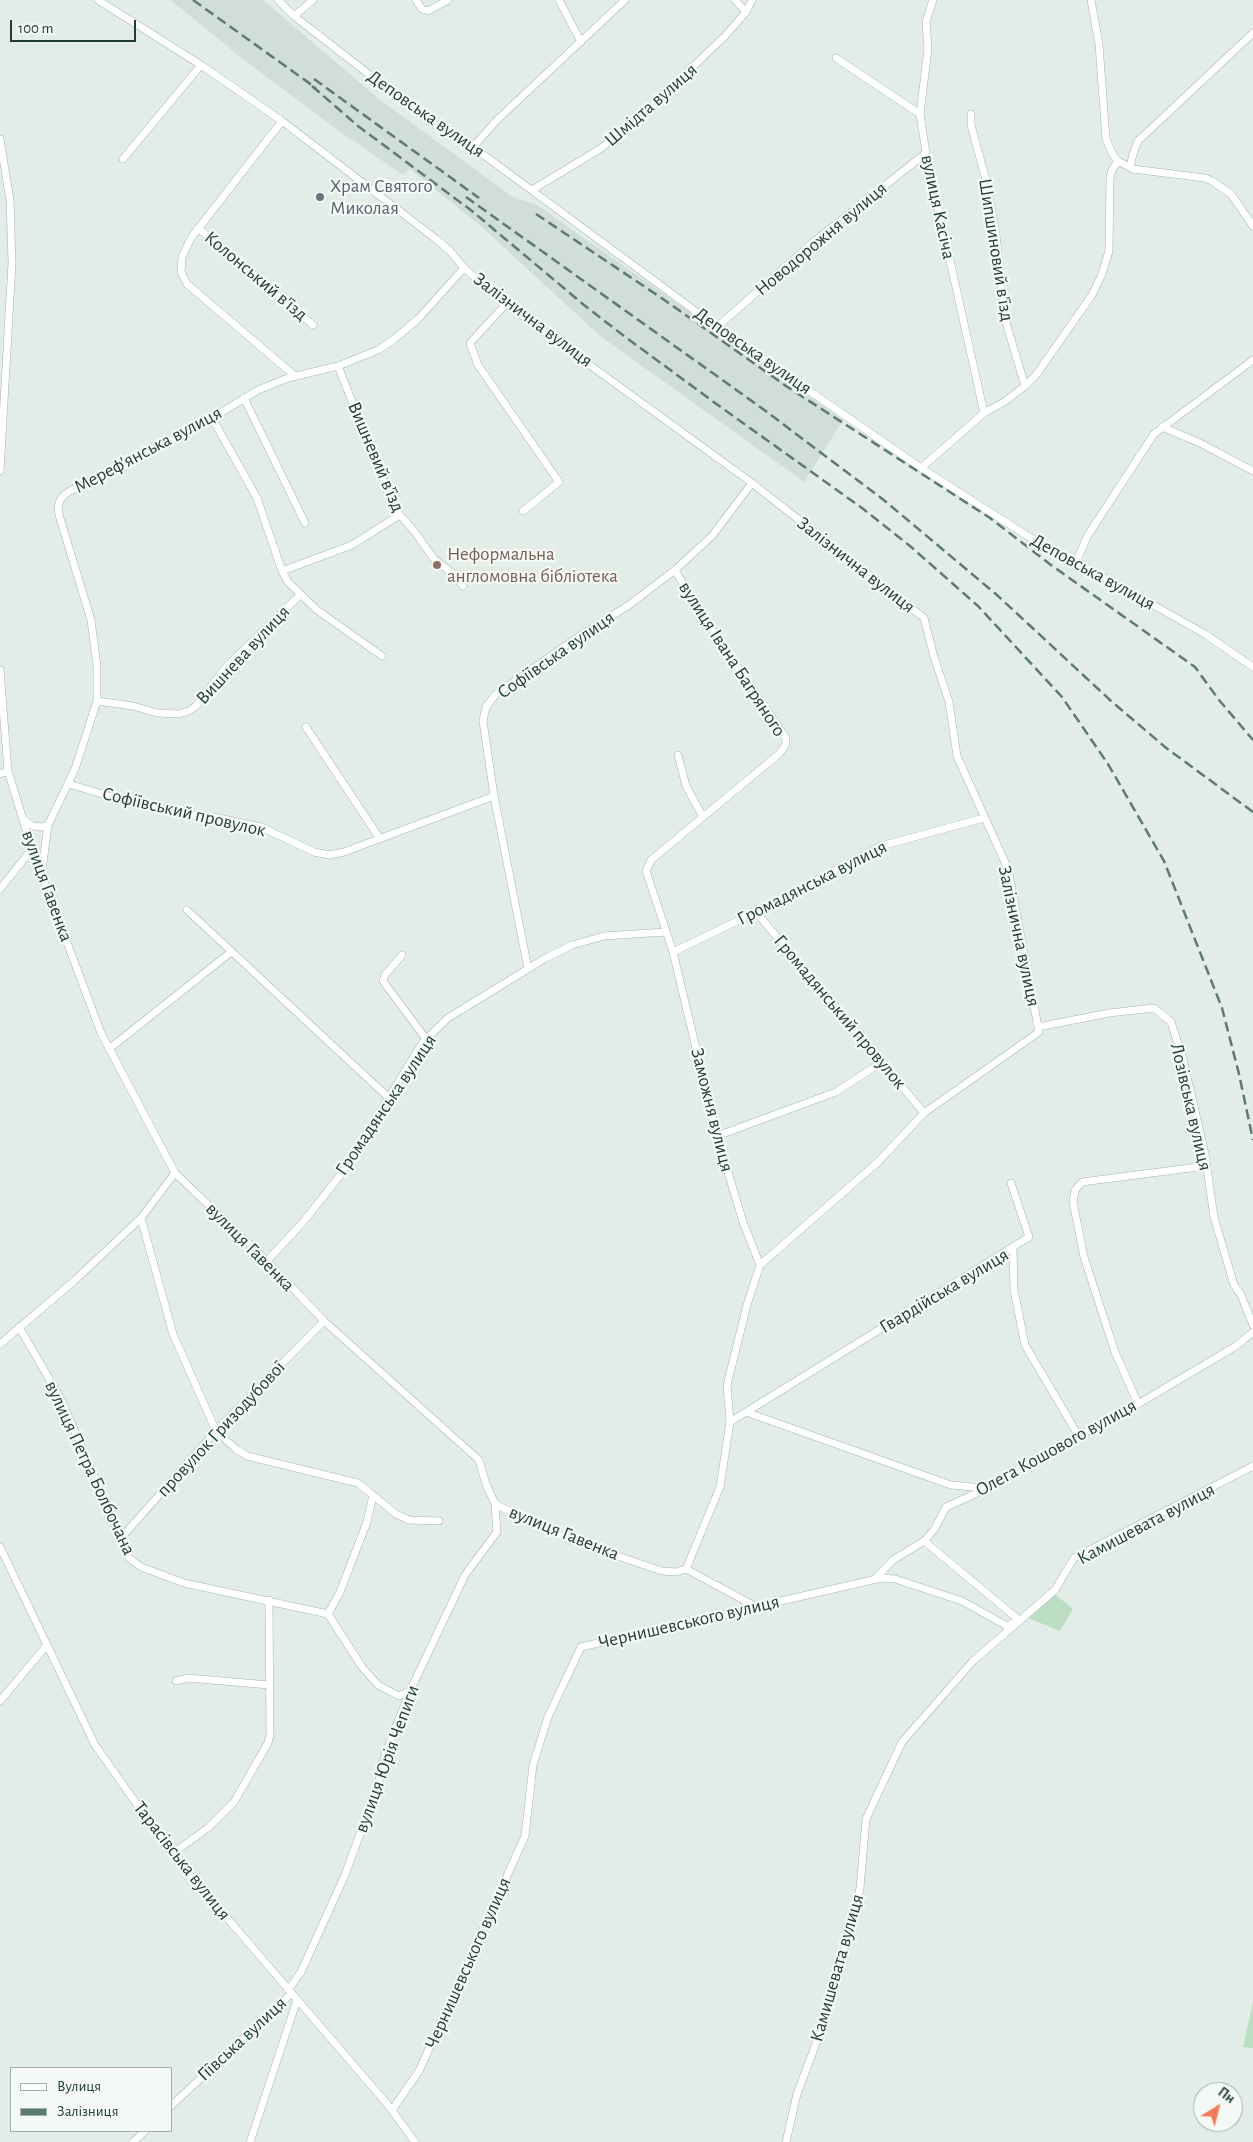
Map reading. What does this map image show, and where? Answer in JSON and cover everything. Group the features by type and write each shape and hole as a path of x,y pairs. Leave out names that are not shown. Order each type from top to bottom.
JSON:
{"street":[{"name":"Залізнична вулиця","path":"98,0 201,65 282,122 436,239 464,268 506,304 752,482 924,618 934,657 949,702 957,756 1008,869 1038,1032 924,1113 878,1162 760,1265"},
{"name":"Деповська вулиця","path":"278,0 294,16 429,121 473,147 717,327 921,468 1048,549 1076,562 1205,634 1253,667"},
{"path":"294,16 313,0"},
{"path":"416,0 422,9 428,11 448,0"},
{"path":"559,0 580,42"},
{"path":"473,147 497,120 625,0"},
{"path":"735,0 746,12"},
{"name":"Шмідта вулиця","path":"532,190 618,136 703,58 746,12 752,0"},
{"name":"вулиця Касіча","path":"932,0 926,22 928,49 920,114 926,153 984,413"},
{"path":"1091,0 1100,44 1106,139 1118,161 1130,168 1205,178 1212,181 1231,194 1252,221"},
{"path":"1130,168 1132,154 1138,141 1253,32"},
{"path":"836,58 920,114"},
{"path":"123,160 201,65"},
{"name":"Шипшиновий в'їзд","path":"971,114 971,125 986,180 996,234 1004,316 1025,386"},
{"path":"282,122 198,228 182,257 182,277 187,284 295,376"},
{"path":"0,140 10,200 12,263 0,471"},
{"name":"Новодорожня вулиця","path":"717,327 816,240 926,153"},
{"path":"921,468 984,413 1004,402 1036,375 1092,295 1102,274 1108,251 1110,174 1118,161"},
{"name":"Колонський в'їзд","path":"198,228 313,325"},
{"name":"Мереф'янська вулиця","path":"41,874 48,824 68,784 92,723 97,701 97,666 91,620 59,516 60,500 72,490 112,472 212,418 258,390 295,376 338,366 378,350 418,319 464,268"},
{"path":"506,304 470,343 478,365 559,482 524,511"},
{"path":"1076,562 1088,535 1150,441 1162,427 1253,360"},
{"name":"Вишневий в’їзд","path":"338,366 398,516 414,531 434,559 452,573 463,586"},
{"path":"244,398 305,523"},
{"path":"212,418 257,498 282,571 293,589 324,615 382,656"},
{"path":"1162,427 1253,471"},
{"name":"Софіївська вулиця","path":"528,969 494,796 483,721 489,702 496,694 578,637 629,605 675,570 712,536 752,482"},
{"path":"282,571 352,545 398,516"},
{"name":"вулиця Івана Багряного","path":"673,952 647,876 647,867 651,860 779,754 786,744 786,738 698,609 675,570"},
{"name":"Вишнева вулиця","path":"97,701 133,706 157,713 178,714 189,711 196,706 227,666 300,595"},
{"name":"вулиця Гавенка","path":"0,670 8,771 32,849 101,1033 175,1173 267,1261 324,1321 479,1460 486,1484 495,1504 570,1540 645,1566 662,1571 676,1572 686,1569"},
{"path":"306,727 380,839"},
{"path":"678,755 686,786 702,817"},
{"path":"0,774 8,771"},
{"name":"Софіївський провулок","path":"68,784 122,800 201,817 214,817 254,825 322,854 337,855 494,796"},
{"name":"Громадянська вулиця","path":"673,952 756,912 881,846 984,818"},
{"path":"23,819 33,826 42,827 48,824"},
{"path":"0,889 32,849"},
{"path":"187,910 390,1098"},
{"name":"Громадянський провулок","path":"756,912 924,1113"},
{"name":"Громадянська вулиця","path":"267,1261 304,1221 342,1174 426,1040 448,1018 558,951 586,940 604,936 666,932"},
{"path":"109,1049 231,952"},
{"name":"Заможня вулиця","path":"673,952 717,1136 743,1222 760,1265"},
{"path":"402,955 385,975 383,981 426,1040"},
{"name":"Лозівська вулиця","path":"1038,1027 1109,1013 1154,1008 1165,1015 1171,1022 1183,1059 1205,1154 1214,1217 1234,1285 1241,1295 1253,1325"},
{"path":"717,1136 836,1092 882,1062"},
{"path":"1138,1404 1115,1352 1084,1257 1073,1202 1075,1190 1082,1182 1206,1166"},
{"path":"0,1344 74,1281 141,1218 175,1173"},
{"path":"1011,1183 1029,1237 1013,1247"},
{"path":"141,1218 173,1334 216,1431 247,1456 358,1483 396,1514 409,1520 439,1521"},
{"name":"Гвардійська вулиця","path":"730,1422 1013,1247"},
{"name":"Гвардійська вулиця","path":"1013,1247 1014,1290 1025,1345 1078,1436"},
{"path":"755,1606 686,1569 720,1487 730,1422 727,1386 747,1305 760,1265"},
{"name":"провулок Гризодубової","path":"121,1538 216,1431 324,1321"},
{"name":"вулиця Петра Болбочана","path":"19,1327 62,1401 129,1558 141,1567 184,1583 328,1614"},
{"name":"Олега Кошового вулиця","path":"875,1579 893,1560 924,1541 934,1530 946,1507 995,1485 1029,1462 1138,1404 1236,1346 1253,1332"},
{"path":"746,1412 951,1485 985,1489"},
{"name":"Камишевата вулиця","path":"786,2142 797,2094 823,2025 853,1921 860,1888 866,1819 902,1742 973,1661 1018,1620 1055,1590 1074,1558 1253,1466"},
{"path":"373,1495 367,1522 340,1592 328,1614 362,1667 378,1685 399,1696 410,1691"},
{"name":"вулиця Юрія Чепиги","path":"290,1992 345,1875 374,1795 386,1752 410,1691 465,1575 497,1532 495,1504"},
{"path":"924,1541 1018,1620"},
{"name":"Тарасівська вулиця","path":"0,1547 95,1745 172,1854 392,2110 415,2142"},
{"name":"Чернишевського вулиця","path":"392,2110 419,2071 525,1836 533,1765 548,1717 581,1647 875,1579 895,1579 962,1601 1007,1626 1018,1620"},
{"path":"172,1854 209,1827 226,1810 240,1792 261,1757 270,1735 269,1600"},
{"path":"0,1701 46,1646"},
{"path":"176,1681 188,1678 269,1685"},
{"name":"Гіївська вулиця","path":"172,2105 290,1992"},
{"path":"250,2142 297,2000"},
{"path":"133,2142 144,2132"}],"shaded area":[{"path":"171,0 263,0 379,99 513,197 537,205 843,420 804,482 600,336 482,227 410,169 403,175 342,133 240,57"}],"green space":[{"path":"1055,1594 1073,1609 1060,1631 1028,1618"},
{"path":"1253,2002 1253,2048 1243,2047"}],"railway":[{"path":"193,0 316,88"},
{"path":"314,79 479,198"},
{"path":"312,86 358,126 472,211 624,336 862,508 910,546 978,606 1062,697 1108,764 1164,861 1222,1008 1253,1140"},
{"path":"466,197 763,409 885,501 997,595 1110,700 1165,747 1253,812"},
{"path":"536,214 663,299 786,386 990,518 1051,565 1195,667 1219,700 1253,740"}],"place":[{"name":"Храм Святого Миколая","path":"320,197"},
{"name":"Неформальна англомовна бібліотека","path":"437,565"}]}
